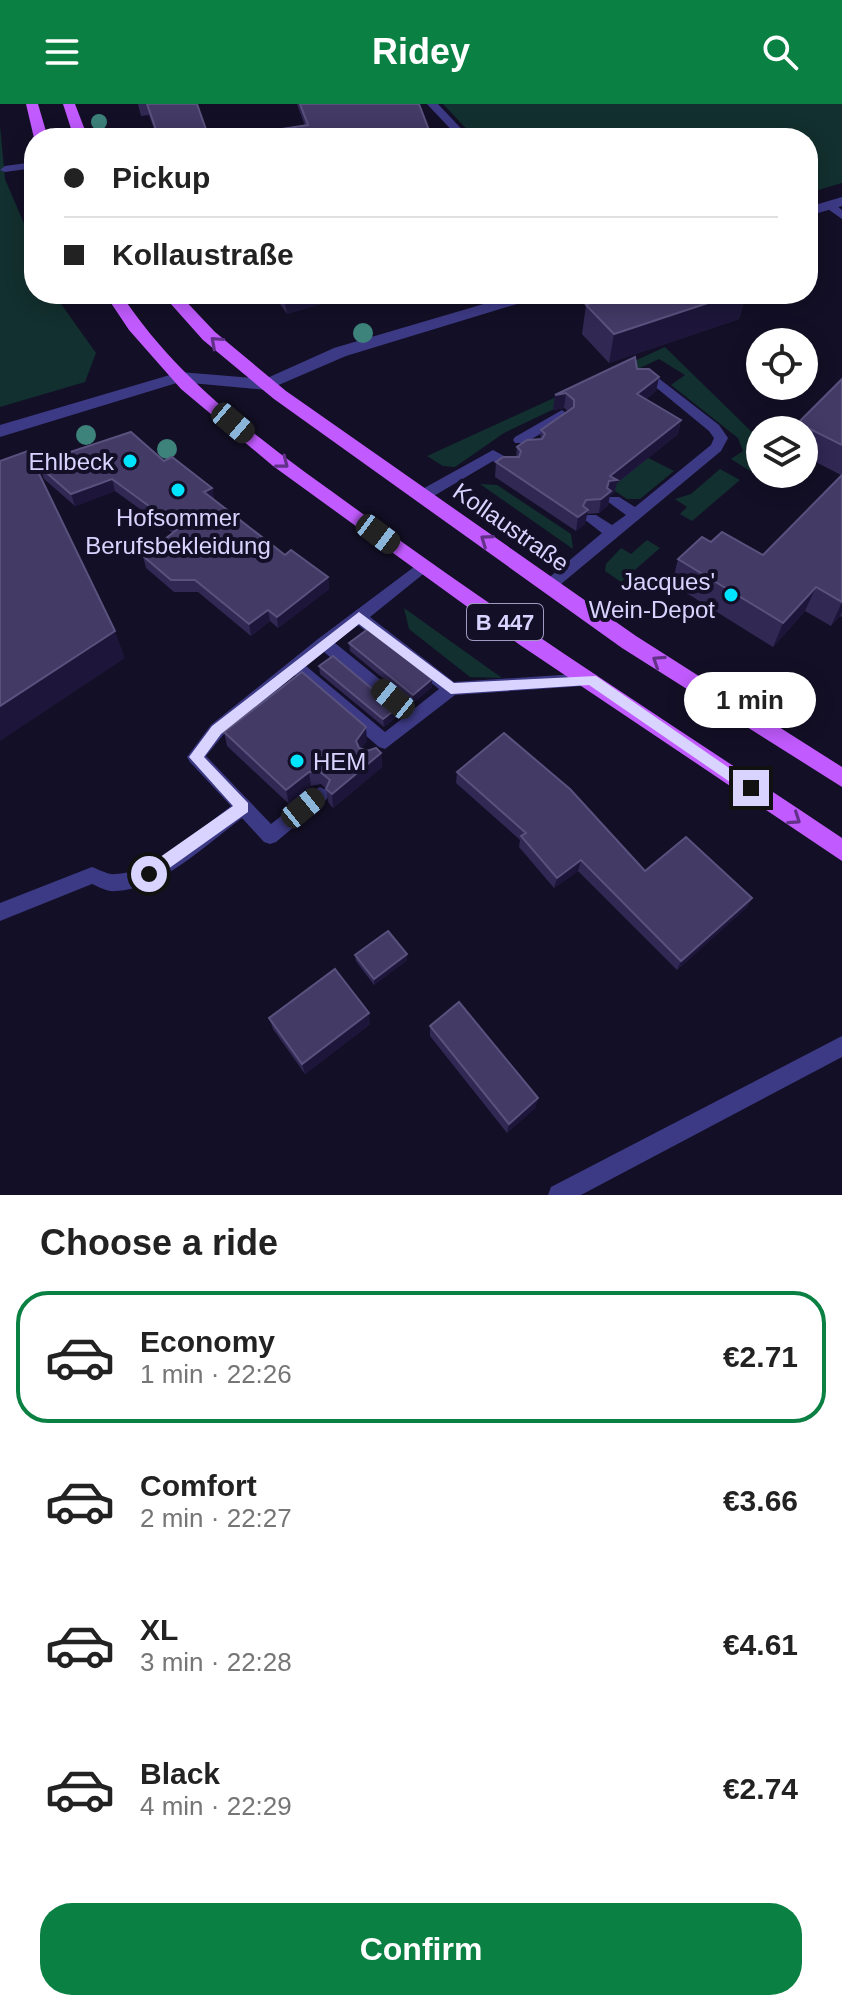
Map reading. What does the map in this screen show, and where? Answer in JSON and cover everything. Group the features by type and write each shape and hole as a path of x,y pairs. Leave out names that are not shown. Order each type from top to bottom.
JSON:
{"main road":[{"path":"32,104 38,128"},
{"path":"69,104 77,128"},
{"name":"B 447","path":"120,304 145,340 180,377 251,438 422,567 842,851"},
{"name":"Kollaustraße","path":"179,304 209,336 267,385 422,496 629,642 842,778"}],"street":[{"path":"0,431 180,377 267,385 340,352 501,304"}],"lane":[{"path":"432,104 455,128"},
{"path":"5,169 24,166"},
{"path":"836,203 842,216"},
{"path":"550,585 716,448 721,438 714,428 648,374 641,378"},
{"path":"422,496 562,415"},
{"path":"520,440 533,449"},
{"path":"493,455 510,466"},
{"path":"614,501 636,514"},
{"path":"591,519 613,533"},
{"path":"320,795 270,836 196,757 217,730 422,567"},
{"path":"359,617 451,689"},
{"path":"324,643 415,718"},
{"path":"295,666 385,742"},
{"path":"369,755 451,689 591,680"},
{"path":"0,912 92,875 111,883 140,878 243,807"},
{"path":"559,1195 842,1046"}],"green space":[{"path":"443,104 842,104 842,183 818,190 818,128 466,128"},
{"path":"0,125 5,179 24,224 24,304 61,304 96,353 85,382 0,407"},
{"path":"665,347 746,426 746,468 731,459 743,451 738,438 671,385 685,375 659,359 504,433 455,467 443,466 427,456"},
{"path":"625,446 674,471 640,499 627,499 589,474"},
{"path":"720,469 740,480 692,521 680,514 687,507 675,499 691,494"},
{"path":"480,484 497,485 571,534 573,549"},
{"path":"647,540 660,548 621,582 605,571 606,564 621,548 631,554"},
{"path":"404,608 502,678 470,677 409,629"}],"building":[{"path":"147,104 197,104 205,128 155,128"},
{"path":"300,104 419,104 428,128 288,128 308,125"},
{"path":"589,304 705,304 614,334 586,305"},
{"path":"635,357 637,369 649,369 659,377 637,394 681,420 610,476 617,480 609,481 607,488 611,491 601,499 586,500 583,506 588,510 578,517 496,462 503,457 519,457 521,451 517,447 527,440 542,439 545,434 541,430 574,407 574,400 566,393 555,395"},
{"path":"842,379 842,445 818,433 818,416 805,416"},
{"path":"131,432 164,461 172,457 212,488 204,492 285,555 291,550 328,577 277,617 268,610 249,624 195,580 171,580 143,556 179,528 112,479 71,494 40,467 57,461 55,457"},
{"path":"28,451 115,631 0,706 0,461"},
{"path":"842,475 842,602 816,587 783,623 678,559 702,537 711,542 722,532 763,555"},
{"path":"368,629 432,679 413,695 349,643"},
{"path":"333,656 396,709 383,719 319,666"},
{"path":"302,672 366,727 356,741 359,748 367,751 376,748 381,753 332,794 326,789 330,780 319,771 309,772 286,790 224,732"},
{"path":"504,733 570,789 645,871 686,837 752,898 681,961 581,860 557,878 521,836 526,833 457,772"},
{"path":"388,931 407,954 374,979 355,955"},
{"path":"335,969 369,1013 302,1064 269,1018"},
{"path":"459,1002 538,1098 509,1124 430,1026"}],"place":[{"name":"Ehlbeck","path":"130,461"},
{"name":"Hofsommer Berufsbekleidung","path":"178,490"},
{"name":"Jacques' Wein-Depot","path":"731,595"},
{"name":"HEM","path":"297,761"}],"route":[{"path":"149,874 243,807 196,757 217,730 359,617 451,689 591,680 751,788"}]}
